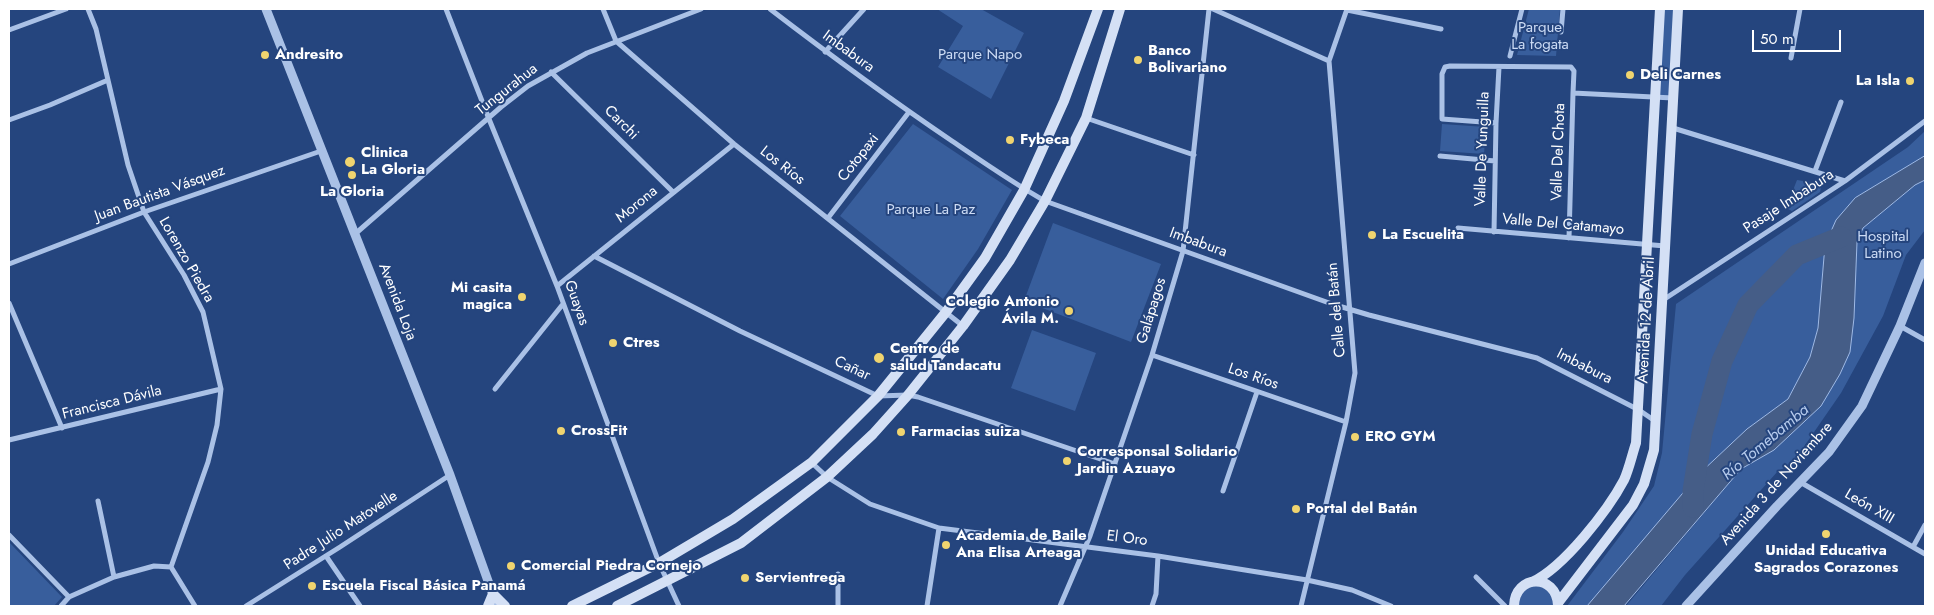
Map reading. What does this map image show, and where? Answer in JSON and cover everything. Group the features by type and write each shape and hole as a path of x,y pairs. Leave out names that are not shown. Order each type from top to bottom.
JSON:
{"main road":[{"path":"572,606 660,563 733,519 812,462 878,396 946,312 985,258 1024,190 1064,101 1098,9"},
{"path":"618,606 741,542 827,477 873,434 908,395 963,326 1010,260 1045,201 1086,118 1120,9"},
{"name":"Avenida 12 de Abril","path":"1511,605 1520,588 1545,575 1562,560 1610,502 1625,478 1636,443 1660,9"},
{"name":"Avenida 12 de Abril","path":"1558,605 1634,502 1644,484 1654,450 1678,9"},
{"name":"Avenida 12 de Abril","path":"1532,582 1545,583 1550,587 1554,591 1558,605"},
{"path":"488,606 493,594 505,606"}],"street":[{"path":"9,30 66,9"},
{"name":"Lorenzo Piedra","path":"88,9 96,29 128,164 144,212 184,276 202,312 222,390 217,425 208,462 171,567"},
{"name":"Avenida Loja","path":"266,9 450,475 497,606"},
{"name":"Guayas","path":"446,9 488,119 557,286 660,563 679,606"},
{"name":"Los Ríos","path":"603,9 616,41 734,144 963,326"},
{"name":"Tungurahua","path":"354,234 528,86 587,53 701,9"},
{"name":"Imbabura","path":"770,9 825,52 909,112 1024,190 1045,201 1349,309 1537,358 1639,410 1656,421"},
{"path":"825,52 864,9"},
{"name":"Galápagos","path":"1060,606 1086,546 1115,464 1152,355 1183,251 1209,9"},
{"path":"1213,9 1329,61"},
{"path":"1510,56 1522,9"},
{"path":"1561,32 1563,9"},
{"path":"1791,58 1800,9"},
{"path":"1347,10 1441,29"},
{"name":"Calle del Batán","path":"1301,606 1346,422 1355,373 1329,61 1347,10"},
{"path":"1496,123 1442,119 1442,74 1445,67 1450,66 1499,66"},
{"name":"Valle Del Chota","path":"1499,66 1571,67 1574,71 1569,238"},
{"name":"Valle De Yunguilla","path":"1494,232 1499,66"},
{"name":"Carchi","path":"552,72 673,192"},
{"path":"9,120 108,80"},
{"path":"1573,93 1674,98"},
{"path":"1815,171 1841,102"},
{"name":"Cotopaxi","path":"828,218 909,112"},
{"path":"1086,118 1194,155"},
{"name":"Pasaje Imbabura","path":"1663,300 1844,181 1925,121"},
{"path":"1673,128 1844,181"},
{"name":"Morona","path":"557,286 734,144"},
{"name":"Juan Bautista Vásquez","path":"9,264 144,212 322,151"},
{"path":"1440,156 1495,161"},
{"name":"Valle Del Catamayo","path":"1458,228 1666,246"},
{"name":"Cañar","path":"594,256 740,331 878,396 908,395 1115,464"},
{"name":"Avenida 3 de Noviembre","path":"1686,606 1829,452 1862,406 1900,326 1925,263"},
{"path":"9,303 62,428"},
{"path":"495,389 563,304"},
{"path":"1900,326 1925,340"},
{"name":"Los Ríos","path":"1152,355 1346,422"},
{"name":"Francisca Dávila","path":"9,440 222,390"},
{"path":"1223,491 1258,392"},
{"name":"El Oro","path":"812,462 827,477 870,504 939,528 1158,556 1307,580 1352,590 1391,606"},
{"name":"Padre Julio Matovelle","path":"246,606 450,475"},
{"name":"León XIII","path":"1800,482 1925,554"},
{"path":"98,501 114,577"},
{"path":"1913,547 1925,526"},
{"path":"927,606 939,528"},
{"path":"9,535 69,597"},
{"path":"326,556 360,606"},
{"path":"1152,606 1156,594 1158,556"},
{"path":"60,606 69,597 114,577 154,566 171,567 195,606"},
{"path":"838,574 838,606"},
{"path":"1476,577 1511,605"}],"green space":[{"name":"Parque Napo","path":"937,9 981,9 1024,33 991,99 938,67 963,26"},
{"name":"Parque La fogata","path":"1529,9 1560,9 1556,56 1517,55"},
{"path":"1662,9 1677,9 1672,96 1657,96"},
{"name":"Parque La Paz","path":"913,124 1012,190 978,249 943,299 840,216"},
{"path":"1442,124 1486,127 1484,154 1440,151"},
{"path":"1925,131 1925,156 1855,198 1825,245 1818,328 1810,357 1788,399 1747,429 1699,474 1587,606 1567,606 1623,532 1654,486 1662,453 1676,304 1908,147"},
{"path":"1797,180 1822,184 1820,192 1792,211 1786,208"},
{"name":"Hospital Latino","path":"1925,180 1925,230 1906,255 1883,316 1841,393 1792,464 1778,471 1685,575 1661,606 1626,606 1741,469 1854,318 1857,241 1863,228 1915,185"},
{"path":"1053,223 1161,264 1131,342 1024,301"},
{"path":"1032,330 1096,353 1075,411 1011,388"},
{"path":"9,542 62,597 54,606 9,606"},
{"path":"1527,585 1548,587 1556,606 1516,606"}],"water":[{"name":"Río Tomebamba","path":"1925,156 1925,180 1915,185 1863,228 1857,242 1854,318 1850,352 1840,374 1821,406 1774,450 1741,469 1624,606 1587,606 1699,474 1747,429 1788,399 1810,357 1818,328 1825,245 1836,220 1855,198"}],"waterway":[{"path":"1693,507 1693,491 1702,434 1722,361 1748,305 1797,255 1841,237"}],"place":[{"name":"Andresito","path":"265,55"},
{"name":"Banco Bolivariano","path":"1138,60"},
{"name":"Deli Carnes","path":"1630,75"},
{"name":"La Isla","path":"1910,81"},
{"name":"Fybeca","path":"1010,140"},
{"name":"Clinica La Gloria","path":"350,162"},
{"name":"La Gloria","path":"352,175"},
{"name":"La Escuelita","path":"1372,235"},
{"name":"Mi casita magica","path":"522,297"},
{"name":"Colegio Antonio Ávila M.","path":"1069,311"},
{"name":"Ctres","path":"613,343"},
{"name":"Centro de salud Tandacatu","path":"879,358"},
{"name":"CrossFit","path":"561,431"},
{"name":"Farmacias suiza","path":"901,432"},
{"name":"ERO GYM","path":"1355,437"},
{"name":"Corresponsal Solidario Jardin Azuayo","path":"1067,461"},
{"name":"Portal del Batán","path":"1296,509"},
{"name":"Unidad Educativa Sagrados Corazones","path":"1826,534"},
{"name":"Academia de Baile Ana Elisa Arteaga","path":"946,545"},
{"name":"Comercial Piedra Cornejo","path":"511,566"},
{"name":"Servientrega","path":"745,578"},
{"name":"Escuela Fiscal Básica Panamá","path":"312,586"}]}
